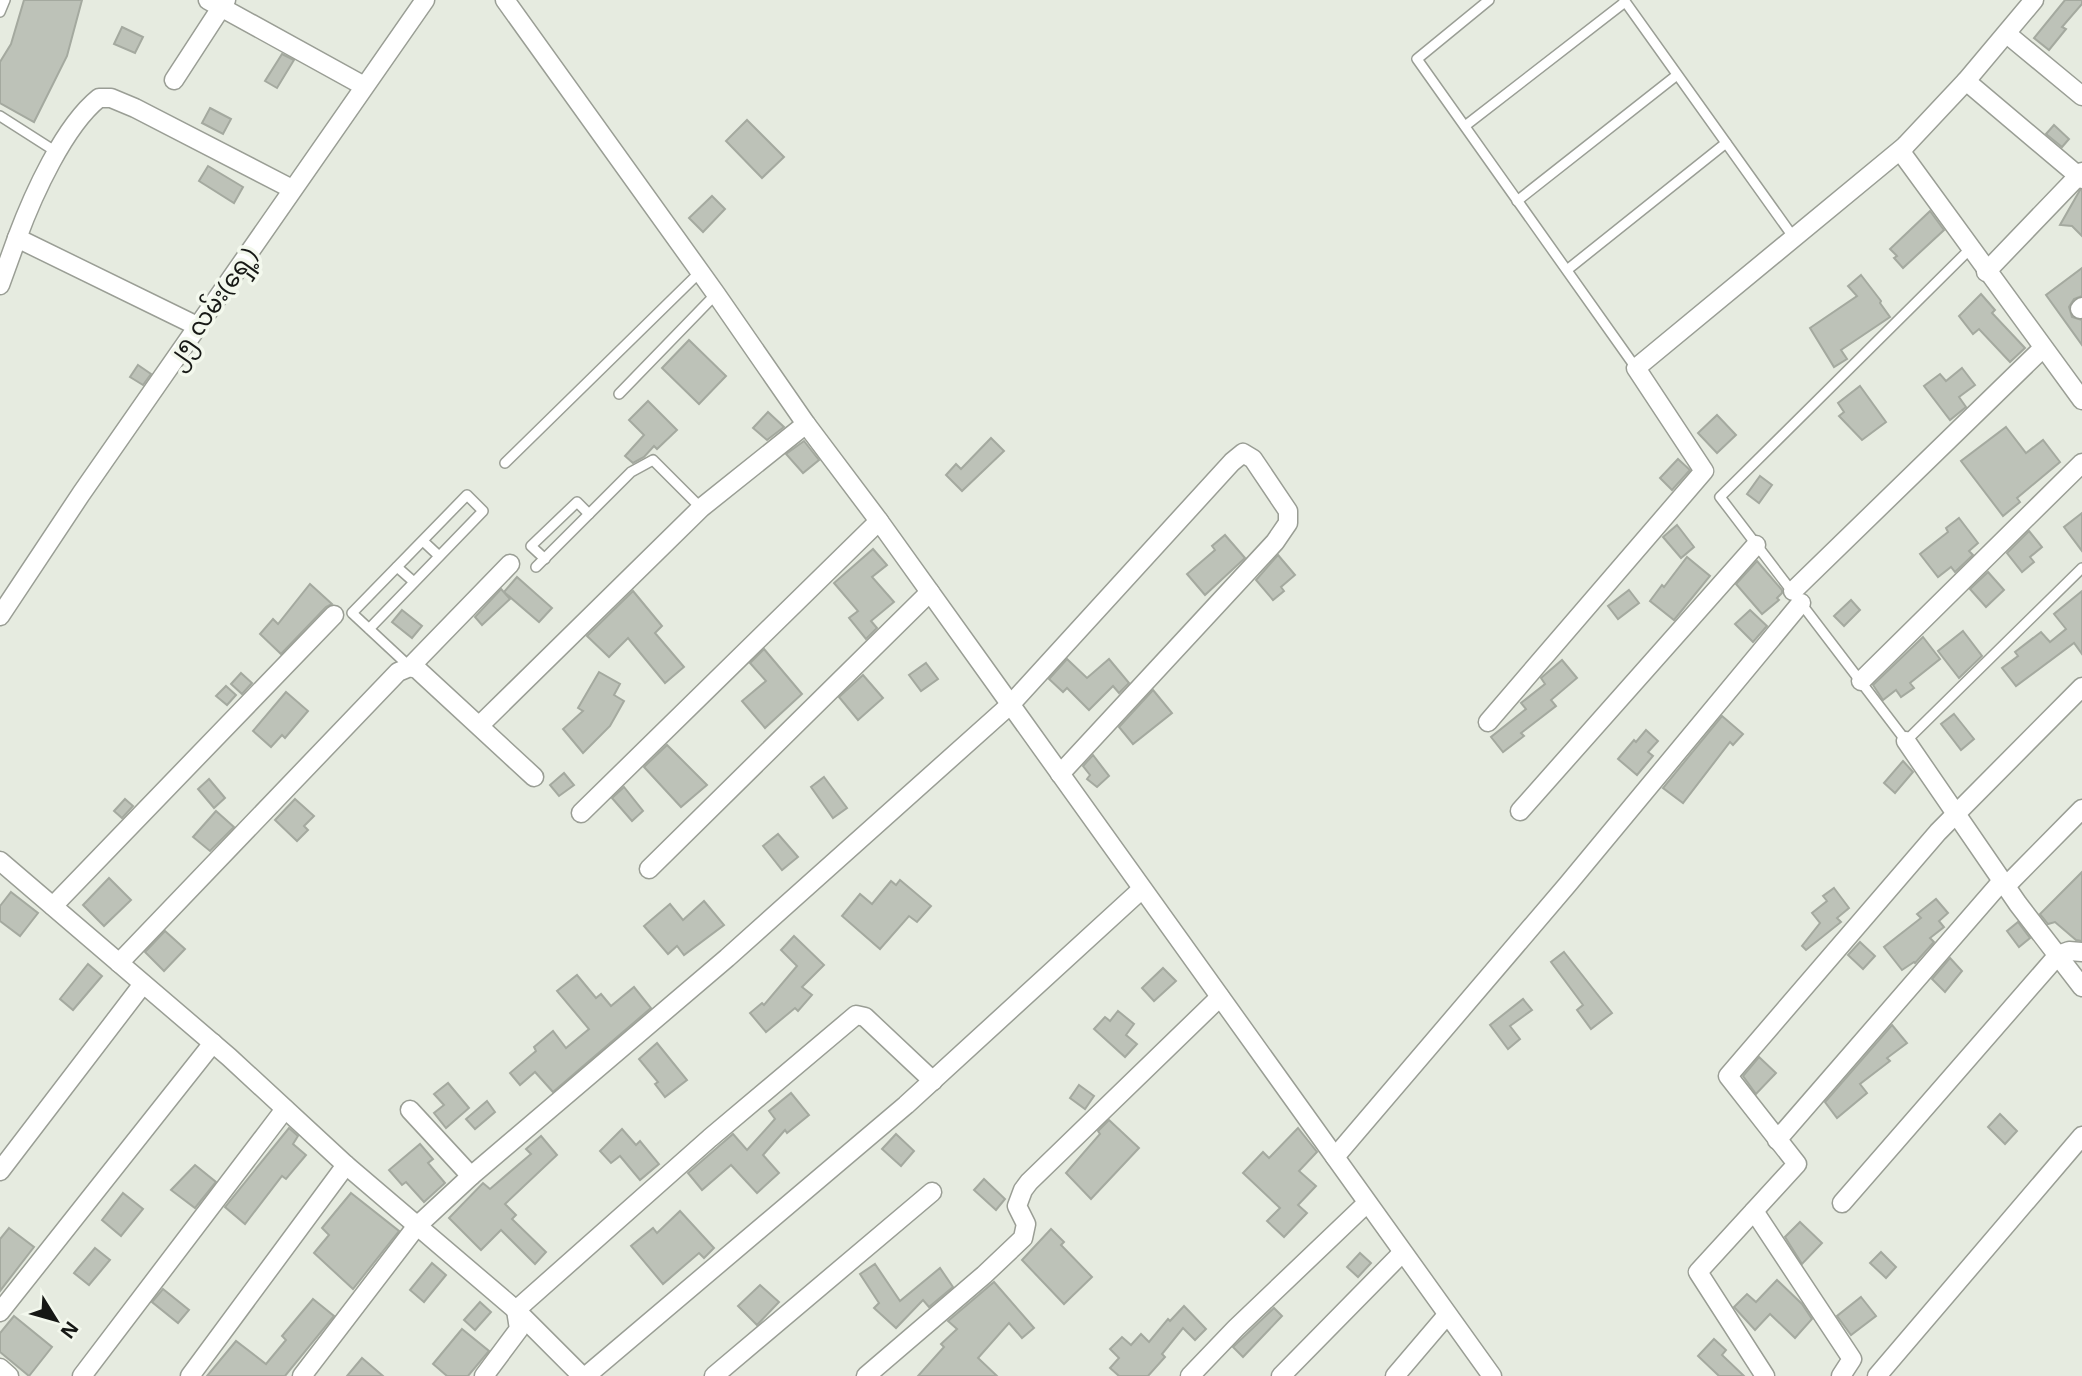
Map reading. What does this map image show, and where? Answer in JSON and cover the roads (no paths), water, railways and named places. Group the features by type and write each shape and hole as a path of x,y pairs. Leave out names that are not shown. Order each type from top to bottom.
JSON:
{"street":[{"name":"၂၅ လမ်း(ရှေ့)","path":"0,617 80,494 425,0"},
{"path":"505,0 806,424 1011,704 1492,1376"},
{"path":"1488,722 1704,471 1636,368 1905,146 1966,81 2034,0"},
{"path":"174,80 218,3 365,86"},
{"path":"2007,34 2082,96"},
{"path":"1966,81 2081,176 1991,267"},
{"path":"0,285 32,200 87,108 99,97 111,98 292,189"},
{"path":"1905,146 1903,156 1915,169 1970,249 1991,267 2043,348 2082,400"},
{"path":"17,238 197,326"},
{"path":"1335,1157 1568,884 1797,597 2043,348"},
{"path":"480,725 701,508 806,424"},
{"path":"302,1376 416,1227 471,1176 727,958 1011,704 1243,453 1253,459 1288,511 1288,523 1275,542 1060,774"},
{"path":"1860,681 2082,463"},
{"path":"581,813 879,521"},
{"path":"1520,811 1756,545"},
{"path":"119,963 398,672 410,667 510,564"},
{"path":"649,869 930,592"},
{"path":"53,906 334,615"},
{"path":"410,667 417,669 534,777"},
{"path":"1765,1376 1698,1272 1797,1164 1728,1076 1929,842 2082,687"},
{"path":"1906,741 2004,883 2082,987"},
{"path":"1777,1140 2004,883 2082,810"},
{"path":"0,861 213,1043 416,1227 516,1310 584,1376 933,1081 1142,889"},
{"path":"1842,1203 2058,955 2069,951 2082,952"},
{"path":"0,1171 144,984"},
{"path":"866,1376 1023,1238 1026,1224 1017,1206 1029,1182 1220,997"},
{"path":"516,1310 710,1138 856,1015 865,1017 933,1081"},
{"path":"0,1312 213,1043"},
{"path":"82,1376 285,1109"},
{"path":"410,1110 471,1176"},
{"path":"1877,1376 2082,1136"},
{"path":"190,1376 346,1165"},
{"path":"714,1376 932,1192"},
{"path":"1190,1376 1236,1328 1367,1203"},
{"path":"1754,1211 1852,1359 1841,1376"},
{"path":"1281,1376 1402,1253"},
{"path":"484,1376 519,1329 516,1310"},
{"path":"1395,1376 1447,1315"},
{"path":"0,1368 9,1376"}],"lane":[{"path":"0,12 5,0"},
{"path":"1489,0 1417,59 1636,368"},
{"path":"1465,126 1624,1 1794,238"},
{"path":"1517,201 1677,75"},
{"path":"0,116 58,153"},
{"path":"1567,270 1726,143"},
{"path":"1970,249 1720,497 1906,741 2082,568"},
{"path":"505,463 700,272"},
{"path":"619,394 716,294"},
{"path":"536,567 631,472 653,460 701,508"},
{"path":"369,629 483,511 467,495 352,613 369,629 410,667"},
{"path":"545,559 531,546 577,502 589,514"},
{"path":"423,541 439,556"},
{"path":"397,567 414,582"}]}
